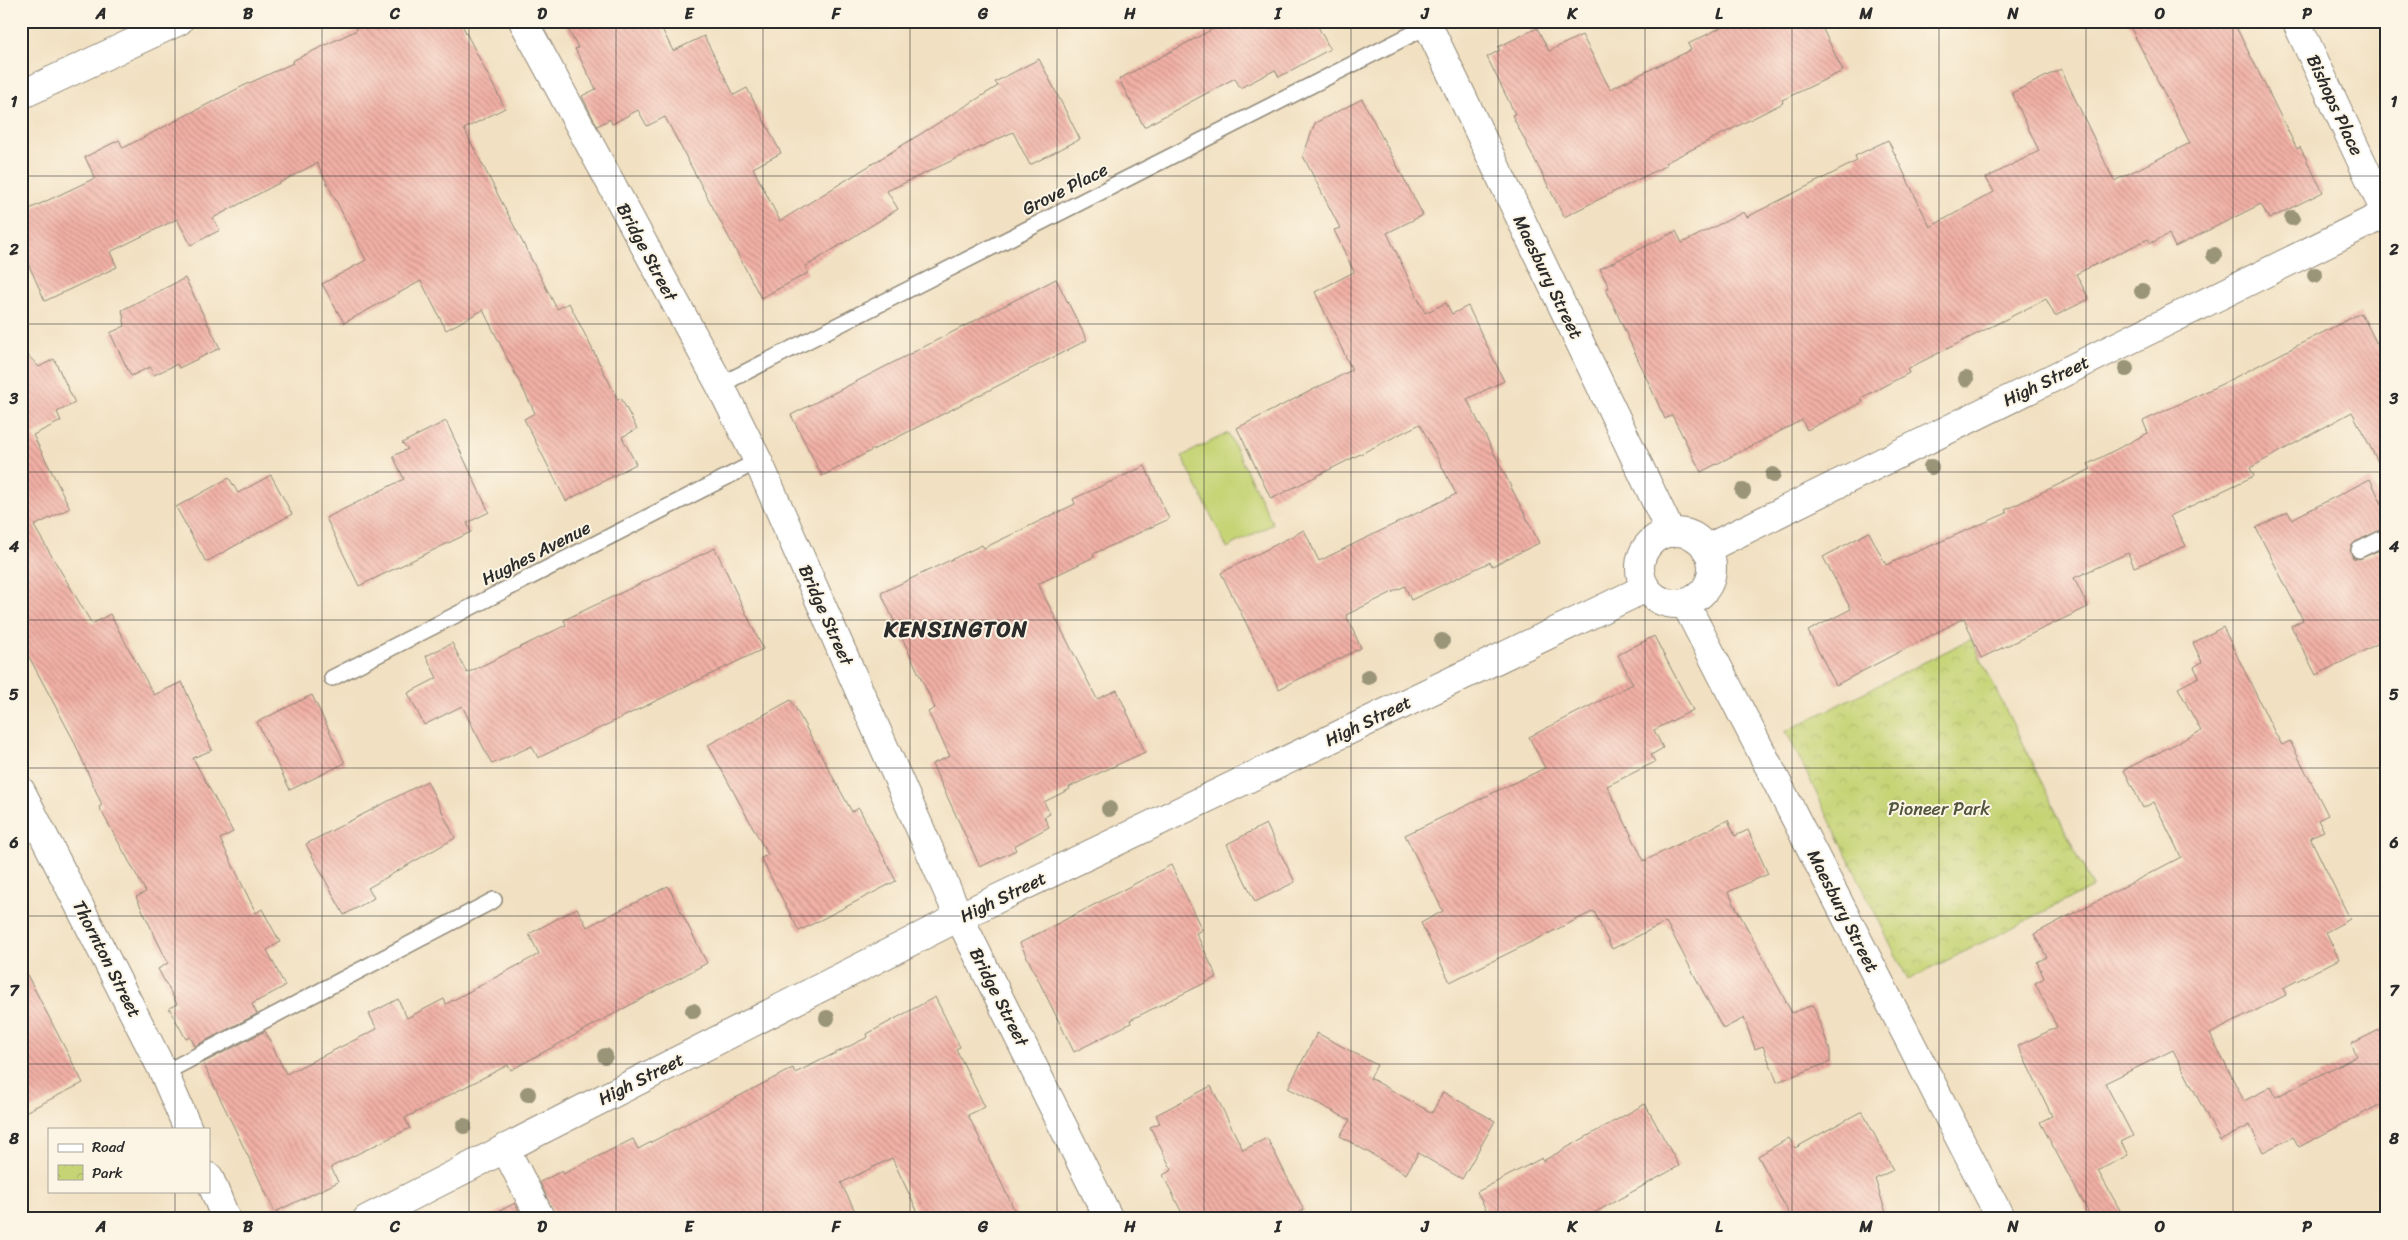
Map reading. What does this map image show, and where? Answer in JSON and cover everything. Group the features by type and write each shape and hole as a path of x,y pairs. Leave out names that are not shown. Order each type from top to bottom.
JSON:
{"street":[{"path":"21,95 179,21"},
{"name":"Bridge Street","path":"523,21 720,385 758,461 959,918 1109,1219"},
{"name":"Bishops Place","path":"2296,21 2386,215"},
{"name":"Maesbury Street","path":"1427,23 1670,533"},
{"name":"High Street","path":"1706,549 2386,215"},
{"path":"1670,533 1683,533 1695,537 1706,549 1710,557 1712,569 1709,582 1702,592 1685,603 1672,604 1661,601 1650,594 1641,577 1640,564 1644,552 1659,536 1670,533"},
{"name":"High Street","path":"367,1219 959,918 1646,588"},
{"name":"Maesbury Street","path":"1685,603 2001,1219"},
{"name":"Thornton Street","path":"21,791 164,1073 188,1128"},
{"path":"505,1148 541,1219"},
{"path":"210,1179 226,1219"}],"lane":[{"name":"Grove Place","path":"720,385 1427,23"},
{"name":"Hughes Avenue","path":"332,678 758,461"},
{"path":"2360,550 2387,536"},
{"path":"164,1073 494,900"}],"green space":[{"path":"1228,433 1273,524 1227,548 1182,456"},
{"name":"Pioneer Park","path":"1971,639 2093,887 1908,980 1786,731"}],"building":[{"path":"352,21 460,21 505,108 464,129 557,309 569,303 618,400 621,398 637,429 622,437 636,464 566,501 524,419 535,413 483,310 446,330 421,281 344,323 322,284 366,260 317,163 213,218 220,230 191,245 177,219 110,252 117,267 45,301 21,248 21,213 95,178 85,157 119,140 123,148 239,88 293,63 292,61 357,30"},
{"path":"564,21 658,21 673,51 704,36 734,95 747,88 781,153 753,168 780,221 998,86 995,82 1039,59 1080,139 1030,165 1013,132 887,191 898,209 805,267 808,273 761,298 665,117 647,126 638,110 612,124 610,119 597,126 582,96 596,89 575,49 578,48"},
{"path":"1228,21 1315,21 1330,49 1279,77 1275,70 1240,88 1235,78 1144,127 1119,79"},
{"path":"1734,21 1819,21 1843,71 1782,100 1783,103 1564,217 1512,115 1515,114 1487,57 1500,50 1498,47 1537,28 1549,51 1582,35 1610,89 1691,50 1688,44"},
{"path":"2127,21 2233,21 2297,149 2300,147 2323,192 2269,219 2261,204 2175,247 2169,234 2151,243 2148,239 2076,274 2089,299 2055,316 2046,299 1907,369 1909,373 1861,398 1863,402 1807,430 1802,420 1701,472 1672,415 1665,419 1606,289 1609,288 1600,269 1676,231 1682,243 1744,212 1747,217 1857,161 1855,156 1888,140 1930,227 1994,192 1986,178 2039,151 2012,93 2061,69 2114,181 2190,143"},
{"path":"1362,99 1423,215 1387,233 1425,313 1446,303 1452,314 1468,306 1504,381 1467,399 1539,543 1492,566 1490,562 1411,600 1405,586 1346,615 1361,648 1279,689 1221,573 1304,530 1319,561 1456,494 1420,424 1271,499 1237,428 1352,370 1315,292 1354,272 1334,230 1340,228 1303,156 1315,123"},
{"path":"185,278 220,348 179,368 177,364 154,375 150,367 131,376 110,333 125,326 122,310"},
{"path":"1056,279 1087,340 822,476 791,415"},
{"path":"2361,313 2387,363 2387,479 2352,412 2250,468 2254,476 2170,516 2186,546 2134,567 2128,553 2074,578 2088,607 1981,658 1964,618 1836,685 1808,631 1851,609 1823,557 1869,532 1886,565 2007,513 2005,510 2091,469 2088,464 2148,433 2143,421 2222,384"},
{"path":"21,348 39,367 54,359 75,403 57,412 61,421 33,435 70,508 34,526 92,624 110,614 154,695 182,682 212,750 193,758 233,832 220,839 256,913 262,909 280,942 267,950 285,986 252,1004 257,1014 195,1046 190,1037 186,1039 169,1008 177,1004 158,969 168,963 136,897 146,892 99,807 102,805 73,739 21,642"},
{"path":"446,421 489,512 467,523 471,532 359,586 326,518 404,479 393,456 408,449 402,443"},
{"path":"1145,466 1169,519 1093,554 1094,557 1038,584 1097,699 1117,690 1145,752 1069,787 1070,789 1044,802 1050,814 1044,817 1049,827 1014,846 1016,850 980,867 932,764 950,756 928,712 935,708 881,593 982,545 984,548 1075,504 1073,499"},
{"path":"271,475 292,514 206,562 176,507 229,478 238,493"},
{"path":"2370,479 2387,514 2387,527 2355,542 2350,550 2353,558 2359,559 2387,547 2387,639 2316,675 2291,626 2303,620 2256,528 2288,512 2292,519"},
{"path":"715,548 763,649 538,758 532,746 492,764 462,706 424,725 408,693 437,678 426,656 452,643 467,673 566,625 564,620"},
{"path":"2223,627 2274,731 2282,745 2290,741 2328,815 2318,820 2324,831 2310,837 2350,919 2326,932 2339,959 2283,988 2286,995 2210,1034 2244,1101 2271,1087 2276,1097 2357,1056 2351,1044 2387,1026 2387,1111 2383,1103 2299,1147 2293,1137 2263,1152 2250,1125 2220,1141 2173,1050 2105,1083 2133,1136 2121,1142 2128,1155 2098,1171 2125,1219 2092,1219 2040,1122 2052,1116 2018,1046 2057,1027 2035,983 2044,978 2037,962 2047,957 2034,934 2181,857 2154,802 2143,808 2124,770 2201,731 2178,688 2199,677 2194,667 2202,662 2193,643"},
{"path":"1654,636 1693,710 1654,730 1663,748 1651,755 1655,762 1607,786 1644,861 1728,820 1735,836 1748,830 1768,874 1728,892 1792,1013 1813,1005 1830,1050 1830,1062 1777,1082 1763,1046 1755,1049 1744,1018 1723,1029 1666,922 1612,949 1594,911 1450,982 1421,923 1443,911 1405,835 1545,768 1529,737 1633,684 1618,655"},
{"path":"312,695 345,763 290,790 257,722"},
{"path":"791,700 852,812 859,808 896,881 799,931 761,858 768,855 708,745"},
{"path":"427,781 455,838 368,888 374,898 344,915 306,844"},
{"path":"1266,824 1295,882 1255,902 1227,844"},
{"path":"1171,865 1202,930 1196,933 1217,977 1130,1020 1131,1023 1074,1052 1020,943"},
{"path":"668,886 707,963 511,1070 508,1065 405,1118 410,1128 331,1167 338,1182 275,1212 203,1063 265,1031 286,1074 377,1029 369,1014 398,999 407,1018 444,999 446,1004 539,954 529,934 577,908 587,927"},
{"path":"21,963 83,1083 21,1114"},
{"path":"935,997 960,1047 956,1049 985,1107 968,1115 1019,1219 921,1219 892,1158 841,1183 859,1219 556,1219 540,1182 562,1171 563,1174 633,1139 638,1149 793,1068 795,1073 868,1037 867,1034"},
{"path":"1317,1033 1377,1065 1370,1078 1432,1113 1443,1092 1495,1121 1462,1179 1418,1153 1406,1174 1340,1136 1350,1120 1288,1088"},
{"path":"1211,1086 1243,1150 1267,1138 1304,1210 1287,1219 1185,1219 1163,1175 1172,1170 1150,1127 1160,1123 1156,1115"},
{"path":"1645,1104 1679,1166 1583,1219 1491,1219 1477,1192 1542,1158 1543,1161"},
{"path":"1862,1111 1893,1170 1875,1179 1888,1219 1792,1219 1758,1156 1789,1138 1795,1148"},
{"path":"515,1203 523,1219 484,1219"}],"district":[{"name":"KENSINGTON","path":"956,629"}]}
